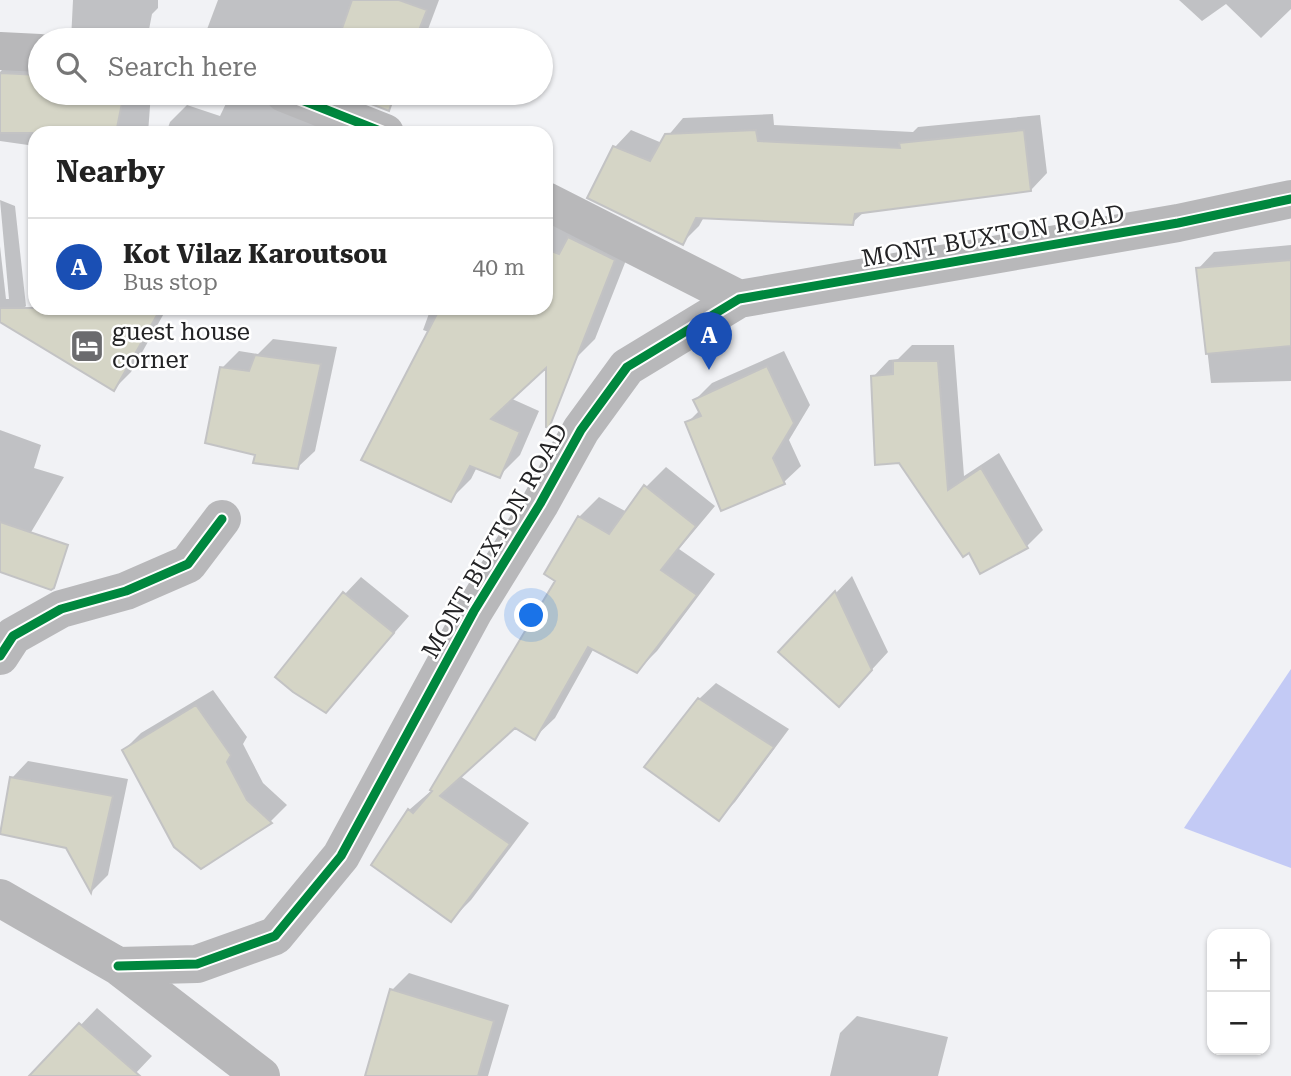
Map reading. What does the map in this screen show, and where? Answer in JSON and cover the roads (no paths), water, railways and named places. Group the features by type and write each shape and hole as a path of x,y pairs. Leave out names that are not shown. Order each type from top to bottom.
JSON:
{"street":[{"path":"0,51 28,52"},
{"path":"314,105 367,126"},
{"name":"MONT BUXTON ROAD","path":"118,966 197,964 275,936 341,856 474,611 540,504 581,430 627,367 739,299 1178,223 1291,199"},
{"path":"553,205 739,299"},
{"path":"0,656 13,636 61,609 126,591 188,564 222,519"},
{"path":"0,898 118,966 261,1076"}],"place":[{"name":"guest house corner","path":"87,346"},
{"name":"Kot Vilaz Karoutsou","path":"709,370"}]}
